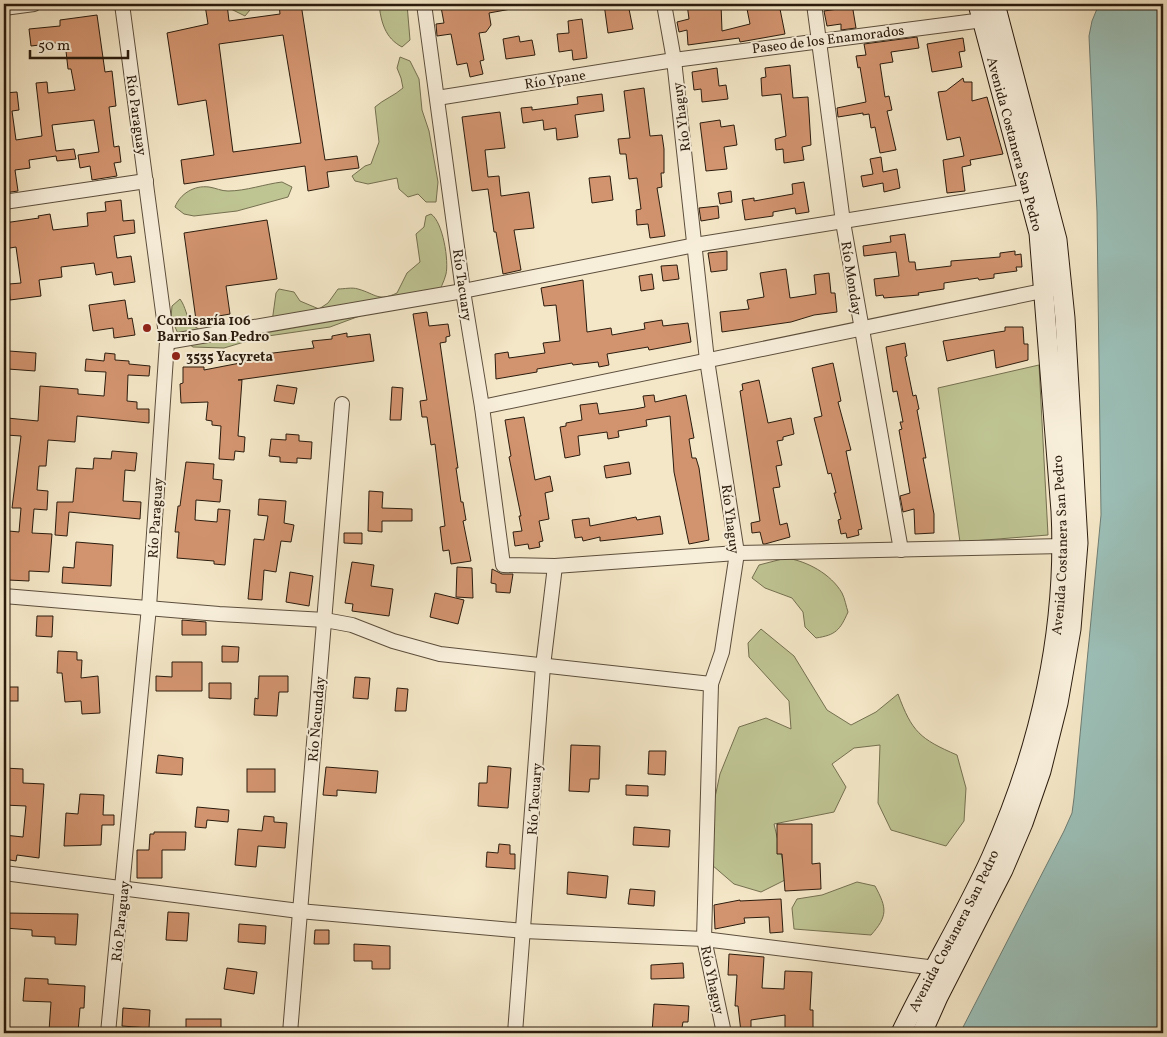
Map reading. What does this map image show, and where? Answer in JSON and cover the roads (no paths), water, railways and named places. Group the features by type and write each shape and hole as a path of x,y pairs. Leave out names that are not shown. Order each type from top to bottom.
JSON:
{"main road":[{"name":"Avenida Costanera San Pedro","path":"922,1033 938,997 1003,870 1023,823 1041,770 1058,703 1071,629 1078,543 1054,289 1039,233 1036,190 995,4"},
{"name":"Avenida Costanera San Pedro","path":"981,12 1036,190"},
{"name":"Avenida Costanera San Pedro","path":"901,1033 936,968 990,858 1011,810 1034,740 1054,647 1063,546 1054,289"}],"street":[{"path":"4,8 34,4"},
{"name":"Río Paraguay","path":"108,1033 149,607 168,342 122,4"},
{"name":"Río Tacuary","path":"424,4 503,565 555,566 543,666 515,1033"},
{"name":"Río Yhaguy","path":"664,4 674,60 707,360 737,553 722,652 711,684 704,939 724,1033"},
{"name":"Río Monday","path":"814,4 843,222 900,550"},
{"name":"Paseo de los Enamorados","path":"674,60 820,40 981,12"},
{"name":"Río Ypane","path":"437,98 674,60"},
{"path":"4,202 146,181"},
{"path":"168,342 463,291 695,244 1036,190"},
{"path":"482,407 1054,289"},
{"name":"Río Ñacunday","path":"290,1033 342,404"},
{"path":"555,566 737,553 1063,546"},
{"path":"4,596 219,614 325,620 352,625 392,641 440,654 711,684"},
{"path":"4,873 299,911 524,931 704,939 936,968"}],"water":[{"path":"1099,4 1163,4 1163,1033 960,1033 1072,813 1101,515 1097,212 1089,36 1092,21"}],"place":[{"name":"Comisaría 106 Barrio San Pedro","path":"147,328"},
{"name":"3535 Yacyreta","path":"176,356"}]}
